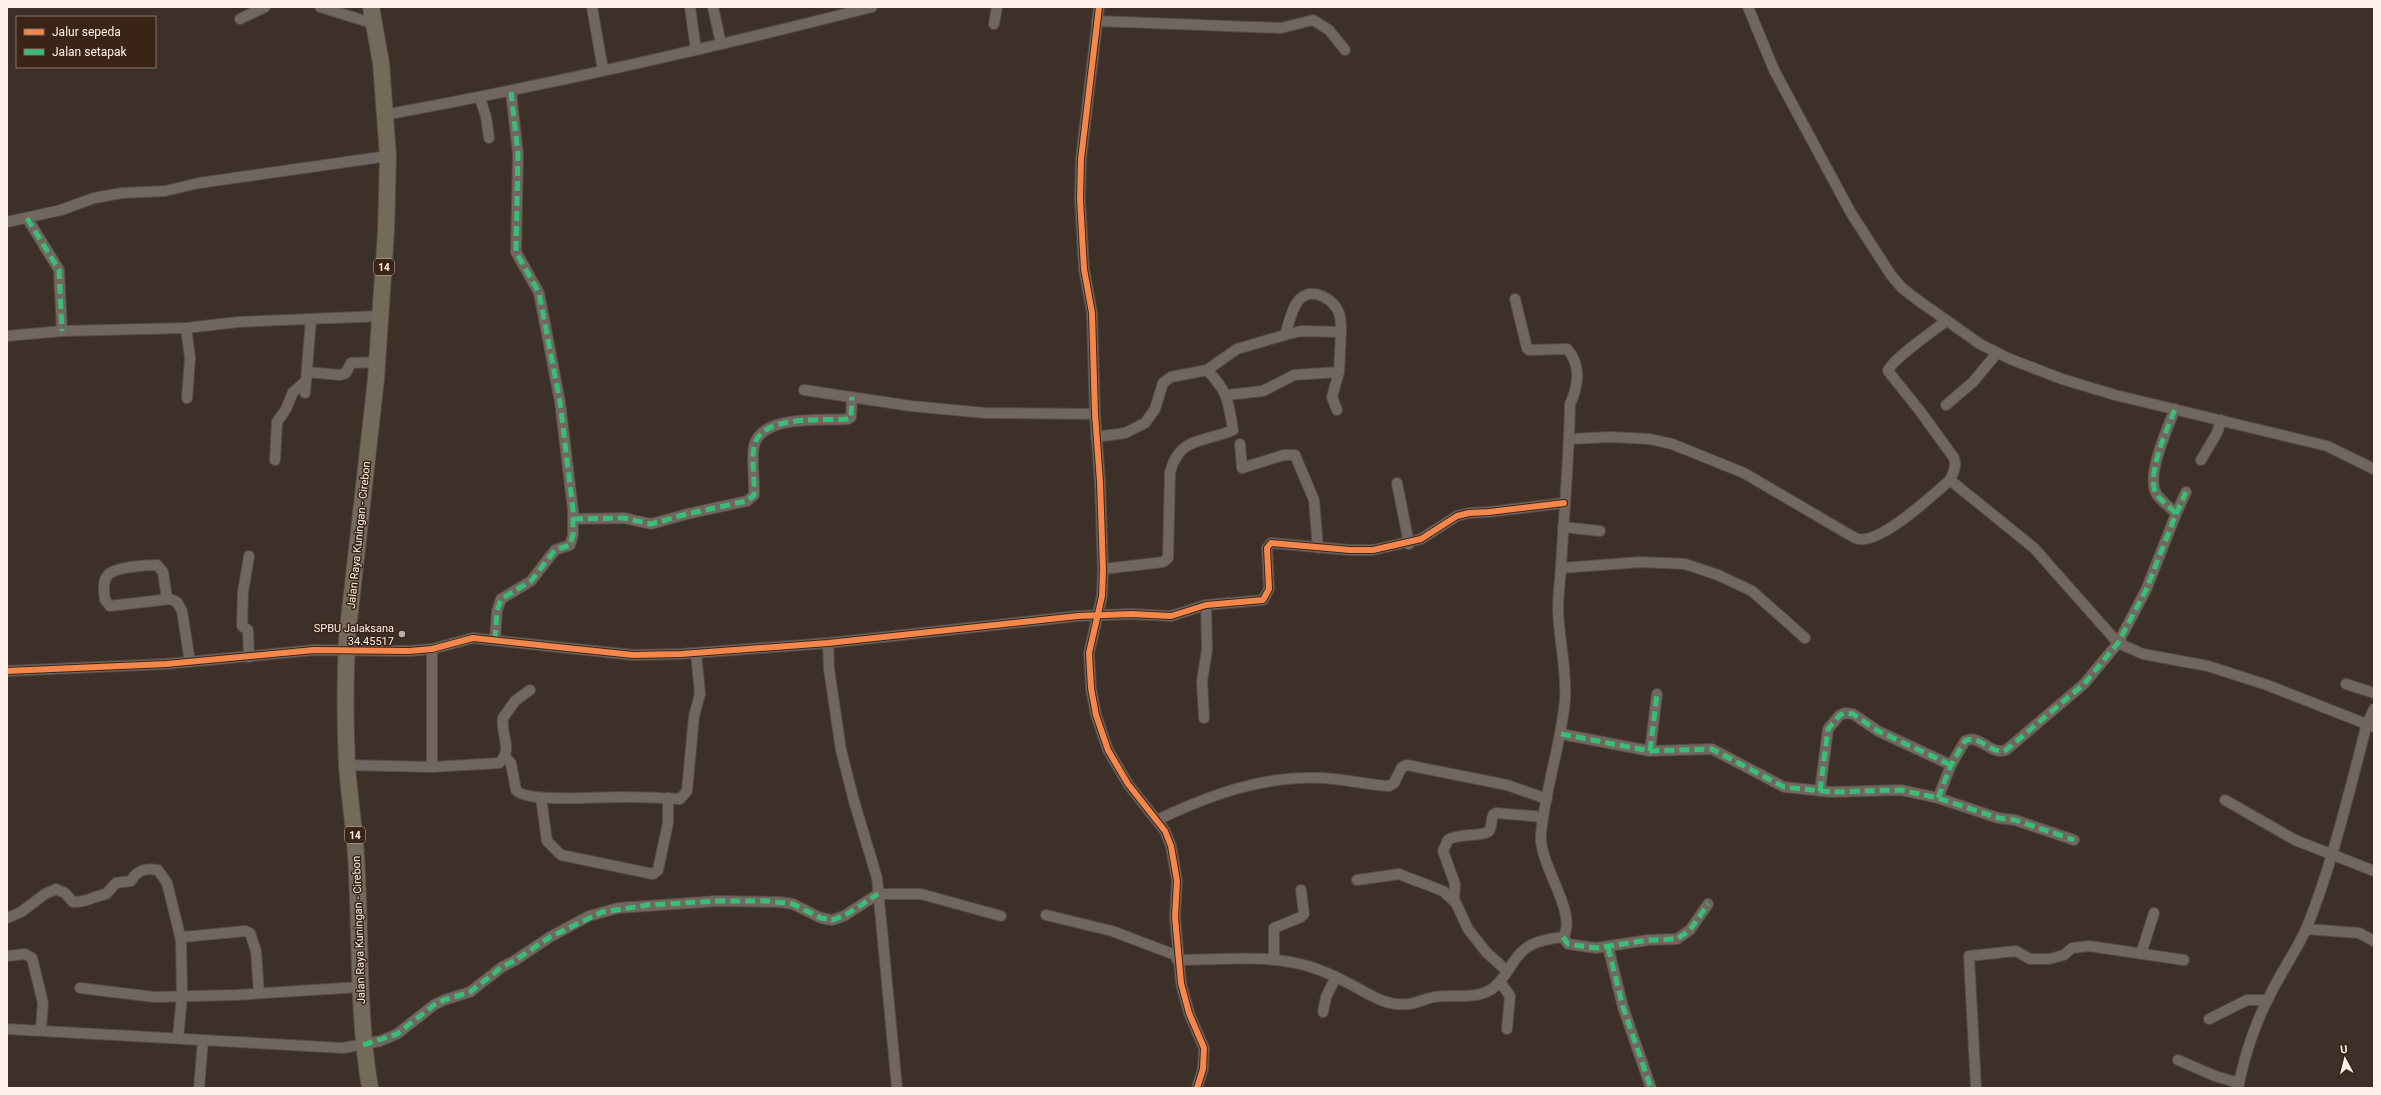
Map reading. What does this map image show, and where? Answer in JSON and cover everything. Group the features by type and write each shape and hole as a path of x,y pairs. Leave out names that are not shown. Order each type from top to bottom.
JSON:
{"highway":[{"name":"Jalan Raya Kuningan - Cirebon","path":"370,1088 363,1045 356,857 347,765 347,650 381,316 388,156 375,24 371,7"}],"street":[{"path":"240,19 265,7"},
{"path":"320,7 375,24"},
{"path":"592,7 603,70"},
{"path":"690,7 696,50"},
{"path":"713,7 721,44"},
{"path":"384,115 511,92 696,50 872,7"},
{"path":"994,24 997,7"},
{"path":"1099,7 1081,159 1080,199 1084,269 1092,313 1094,414 1100,482 1103,569 1102,596 1099,615 1089,653 1091,688 1096,715 1108,750 1128,784 1165,831 1175,863 1178,958 1189,1013 1204,1048 1203,1069 1197,1088"},
{"path":"1748,7 1774,70 1871,246 1902,288 1946,321 1980,344 2070,381 2115,395 2327,446 2374,469"},
{"path":"1097,21 1281,28 1313,20 1330,30 1345,50"},
{"path":"495,640 497,611 501,599 531,581 555,550 570,545 573,519 560,402 543,312 538,293 516,252 518,154 511,92"},
{"path":"480,98 486,117 488,138"},
{"path":"7,222 61,210 94,198 122,192 165,191 199,183 388,156"},
{"path":"27,218 59,270 62,331"},
{"path":"1284,335 1297,303 1302,297 1309,294 1321,295 1335,307 1340,318 1342,332 1339,372 1332,397 1337,410"},
{"path":"1046,915 1112,931 1178,958 1274,960 1308,966 1336,977 1375,998 1408,1004 1435,996 1483,993 1500,982 1517,955 1528,944 1540,940 1563,937 1567,931 1568,923 1542,848 1540,835 1561,734 1566,677 1558,609 1570,404 1578,379 1570,352 1564,347 1534,350 1527,348 1515,299"},
{"path":"7,336 62,331 186,328 238,322 381,316"},
{"path":"305,393 311,319"},
{"path":"1569,439 1610,437 1650,439 1672,444 1744,472 1858,540 1869,538 1908,516 1950,480 1955,466 1954,458 1920,411 1888,371 1889,367 1906,352 1946,321"},
{"path":"186,328 190,358 187,398"},
{"path":"1096,437 1125,434 1145,423 1153,413 1163,383 1171,377 1207,370 1237,349 1284,335 1301,331 1342,332"},
{"path":"1946,405 1973,382 1997,352"},
{"path":"275,460 277,422 286,409 293,392 306,377 340,375 346,373 351,362 377,362"},
{"path":"1103,569 1163,562 1168,558 1170,472 1174,458 1183,447 1233,430 1227,395 1220,383 1207,370"},
{"path":"1227,395 1263,390 1294,375 1339,372"},
{"path":"804,390 911,406 984,413 1094,414"},
{"path":"573,519 624,518 651,524 687,514 747,501 754,495 754,447 757,438 763,431 775,425 795,421 848,419 851,417 852,397"},
{"path":"2175,409 2158,455 2154,482 2156,494 2176,514"},
{"path":"2201,460 2217,433 2221,420"},
{"path":"1240,444 1242,468 1284,456 1295,455 1314,500 1318,548"},
{"path":"1950,480 2034,548 2118,643 2143,654 2208,666 2260,683 2370,726"},
{"path":"1397,483 1409,544"},
{"path":"1938,798 1951,765 1963,742 1968,739 1979,742 1998,752 2009,748 2084,684 2118,643 2146,590 2186,492"},
{"path":"7,672 190,662 314,650 409,651 432,649 465,639 495,640 633,655 696,653 828,643 1099,615 1171,616 1206,605 1260,601 1266,597 1269,589 1267,548 1271,543 1361,551 1409,544 1430,535 1447,522 1463,514 1564,503"},
{"path":"1563,527 1600,531"},
{"path":"249,556 243,592 242,626 248,630 249,657"},
{"path":"1561,568 1641,562 1685,564 1718,575 1752,591 1805,638"},
{"path":"167,599 163,572 157,565 114,571 108,575 104,581 105,600 110,606 167,599 175,600 181,607 190,662"},
{"path":"1204,718 1202,681 1207,650 1206,605"},
{"path":"828,643 829,669 842,750 854,801 877,878 889,989 897,1088"},
{"path":"432,649 432,767"},
{"path":"504,756 510,763 517,792 541,798 680,799 687,791 694,716 700,694 696,653"},
{"path":"2346,684 2374,693"},
{"path":"347,765 432,767 497,764 504,756 506,747 503,718 515,701 530,690"},
{"path":"1650,751 1657,694"},
{"path":"2178,1060 2239,1086 2248,1050 2267,1000 2306,929 2333,853 2374,709"},
{"path":"1820,791 1828,729 1840,715 1845,713 1852,714 1878,731 1951,765"},
{"path":"1561,734 1650,751 1712,749 1784,787 1820,791 1870,793 1901,790 1938,798 1998,818 2015,820 2074,840"},
{"path":"1157,820 1203,798 1238,787 1285,777 1324,778 1389,786 1394,783 1402,767 1407,765 1507,785 1547,799"},
{"path":"541,798 546,841 561,855 653,874 658,870 668,823 668,798"},
{"path":"2225,800 2295,840 2333,853 2374,871"},
{"path":"1454,900 1455,884 1443,852 1448,840 1468,834 1487,832 1490,829 1493,815 1496,813 1515,813 1543,817"},
{"path":"7,918 21,912 45,894 56,889 65,893 73,902 82,903 93,897 106,894 116,883 131,881 134,874 147,868 158,870 167,884 181,940 182,996 178,1038"},
{"path":"1357,880 1399,874 1443,891 1454,900 1468,929 1486,952 1507,971"},
{"path":"1274,960 1274,928 1301,917 1304,914 1301,890"},
{"path":"7,1029 178,1038 325,1048 363,1045 397,1034 434,1005 444,1000 470,992 502,967 514,961 550,937 589,916 602,912 648,906 718,901 774,902 793,904 826,920 832,920 844,916 878,894 921,894 1000,916"},
{"path":"1563,937 1568,944 1596,948 1648,940 1677,939 1690,930 1708,904"},
{"path":"2141,954 2154,913"},
{"path":"2306,929 2359,933 2374,941"},
{"path":"181,940 183,937 245,932 250,933 256,951 259,993"},
{"path":"1976,1088 1969,956 2016,951 2030,959 2049,960 2064,955 2072,948 2089,946 2184,960"},
{"path":"1608,947 1623,1007 1651,1088"},
{"path":"7,956 25,954 32,958 44,1006 41,1029 36,1030"},
{"path":"1323,1012 1326,997 1336,977"},
{"path":"1500,982 1510,996 1507,1029"},
{"path":"80,988 134,996 182,996 360,987"},
{"path":"2209,1019 2247,1000 2267,1000"},
{"path":"199,1088 203,1040"}],"marked path":[{"path":"495,640 497,611 501,599 531,581 555,550 570,545 573,535 573,510 560,402 539,293 516,252 518,154 511,92"},
{"path":"27,218 59,270 62,331"},
{"path":"573,519 624,518 651,524 687,514 747,501 754,495 753,452 759,436 768,429 780,424 794,421 848,419 851,417 852,397"},
{"path":"1938,798 1951,765 1965,741 1970,739 1975,740 1995,750 2006,750 2084,684 2118,643 2146,590 2176,514 2158,496 2154,485 2154,475 2159,451 2175,409"},
{"path":"2176,514 2186,492"},
{"path":"1650,751 1657,694"},
{"path":"1820,791 1828,729 1840,715 1845,713 1853,714 1878,731 1951,765"},
{"path":"1561,734 1650,751 1712,749 1784,787 1832,792 1901,790 1938,798 1998,818 2015,820 2074,840"},
{"path":"363,1045 397,1034 434,1005 444,1000 470,992 502,967 514,961 550,937 602,912 648,905 718,901 767,901 793,904 821,918 832,920 844,916 878,894"},
{"path":"1563,937 1568,944 1596,948 1648,940 1677,939 1690,930 1708,904"},
{"path":"1608,947 1623,1007 1651,1088"}],"cycle path":[{"path":"1099,7 1081,159 1080,199 1084,269 1092,313 1095,414 1100,482 1103,569 1102,596 1089,653 1091,688 1096,715 1108,750 1128,784 1165,831 1171,846 1177,881 1175,917 1181,983 1189,1013 1204,1048 1203,1069 1197,1088"},
{"path":"7,671 166,664 314,650 409,651 432,649 473,638 633,655 681,654 828,643 1078,616 1131,614 1171,616 1206,605 1263,600 1269,589 1267,548 1271,543 1350,550 1373,550 1421,539 1457,516 1469,513 1564,503"}],"place":[{"name":"SPBU Jalaksana 34.45517","path":"402,634"}]}
